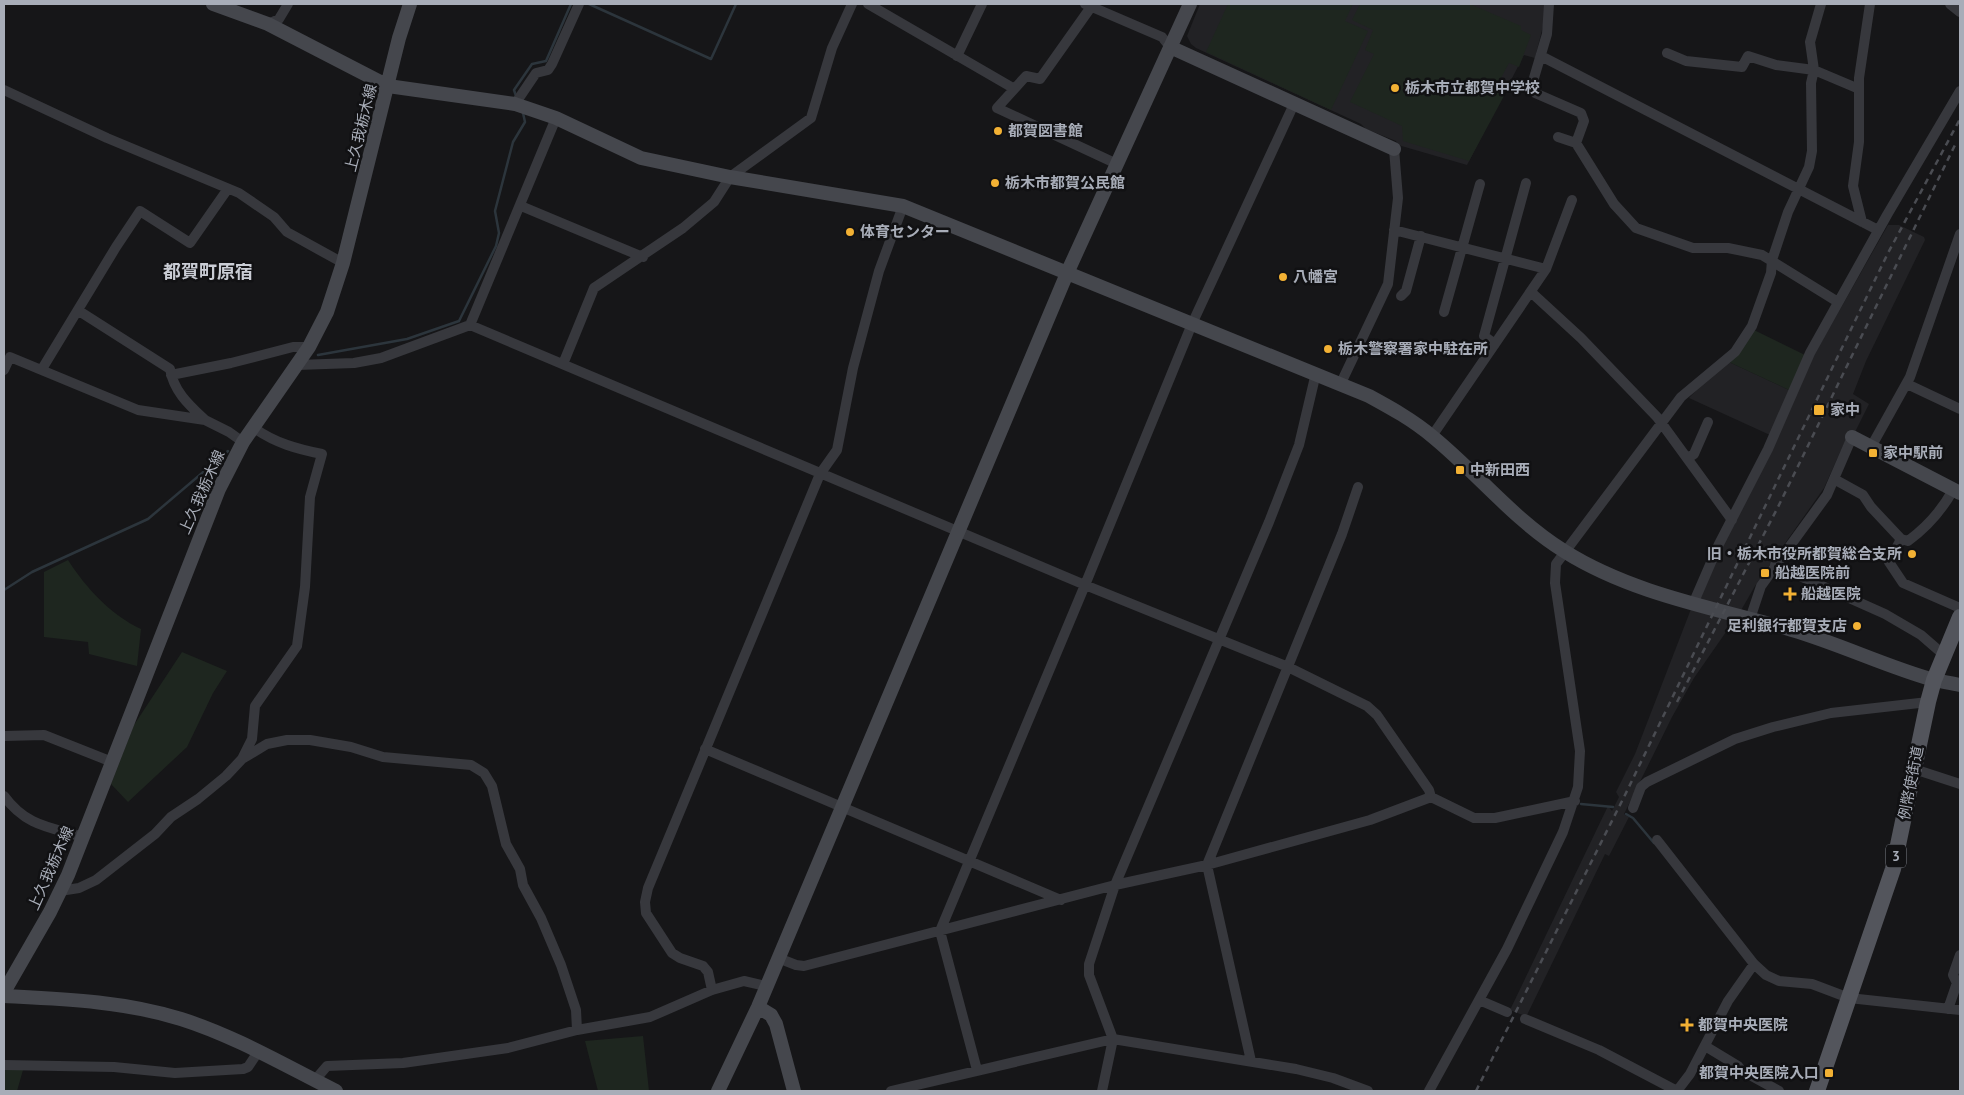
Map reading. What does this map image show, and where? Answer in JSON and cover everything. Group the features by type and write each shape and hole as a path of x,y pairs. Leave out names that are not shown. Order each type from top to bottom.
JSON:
{"main road":[{"name":"例幣使街道","path":"1817,1091 1893,869 1928,702 1934,680 1960,617"}],"street":[{"path":"213,4 268,24 388,86 515,104 556,118 641,158 730,177 903,206 1316,373 1393,409 1432,436 1521,521 1565,552 1595,567 1643,588 1840,645 1934,680 1960,685"},
{"path":"268,24 279,19 288,4"},
{"name":"上久我栃木線","path":"4,992 60,891 83,837 208,513 243,442 309,347 327,312 343,263 388,86 398,38 410,4"},
{"path":"515,104 536,73 548,70 552,64 579,4"},
{"path":"563,364 594,288 644,257 683,228 714,202 730,177 811,118 832,48 852,4"},
{"path":"868,4 1013,88"},
{"path":"957,56 982,4"},
{"path":"718,1091 758,1007 1068,272 1190,4"},
{"path":"1549,4 1548,34 1530,88 1535,93 1581,113 1584,121 1576,144"},
{"path":"1429,1091 1507,949 1563,832 1575,802 1580,776 1580,751 1555,583 1556,564 1663,424 1681,397 1734,352 1744,340 1764,295 1771,273 1772,260 1797,188 1809,167 1812,151 1811,91 1814,70 1810,42 1821,4"},
{"path":"1862,222 1853,186 1859,142 1859,89 1870,4"},
{"path":"1950,4 1960,12"},
{"path":"1117,164 997,108 1013,88 1026,76 1040,79 1088,5 1162,38 1170,47 1394,150 1398,198 1386,290 1341,384"},
{"path":"1667,53 1686,61 1742,68 1748,56 1754,56 1776,65 1814,70 1859,89"},
{"path":"1541,56 1878,230"},
{"path":"4,90 107,138 227,190 239,193 274,217 287,232 343,263"},
{"path":"1693,604 1768,449 1810,353 1878,230 1960,91"},
{"path":"977,1070 940,931 1192,324 1294,104"},
{"path":"470,325 556,118"},
{"path":"1558,137 1576,144 1614,204 1636,228 1693,248 1739,249 1772,260 1838,302"},
{"path":"1496,344 1484,336 1526,182"},
{"path":"1444,312 1480,184"},
{"path":"42,369 64,330 79,311 116,247 140,211 190,243 227,190"},
{"path":"1432,436 1546,269 1572,200"},
{"path":"521,206 644,257"},
{"path":"712,990 708,972 703,966 680,958 672,953 646,913 645,902 648,888 820,474 836,450 853,368 874,290 903,206"},
{"path":"1394,230 1546,269"},
{"path":"1870,447 1907,384 1958,245 1960,234"},
{"path":"1401,296 1406,290 1421,236"},
{"path":"1532,292 1581,338 1663,424 1732,520"},
{"path":"79,311 170,369 171,375 185,402 205,420 229,432 243,442"},
{"path":"297,365 354,363 381,358 470,325 1085,585 1288,667 1367,706 1377,714 1428,790 1430,797"},
{"path":"171,375 231,363 293,347 309,347"},
{"path":"4,370 10,357 138,410 205,420"},
{"path":"1102,1091 1113,1039 1089,975 1089,964 1115,885 1221,639 1299,444 1316,373"},
{"path":"1907,384 1960,409"},
{"path":"1688,458 1694,454 1708,422"},
{"path":"242,759 252,739 255,706 297,646 305,587 310,497 322,454 268,438 254,428"},
{"path":"1750,619 1761,586 1827,494 1852,437 1957,492 1943,509 1908,541 1901,539 1863,495 1834,479"},
{"path":"1251,1062 1207,865 1342,534 1358,487"},
{"path":"1901,539 1888,562 1903,583 1960,608"},
{"path":"1775,565 1885,614 1921,635 1944,655"},
{"path":"1633,808 1644,784 1735,739 1831,713 1928,702"},
{"path":"4,736 44,734 82,748 112,762"},
{"path":"60,891 79,888 96,880 155,834 171,817 219,782 242,759 267,744 287,740 310,740 351,747 392,758 471,765 484,773 492,786 506,844 520,869 523,885 541,918 561,965 576,1010 577,1030"},
{"path":"705,749 1061,900"},
{"path":"1914,769 1960,784"},
{"path":"4,796 14,809 27,820 83,837"},
{"path":"778,958 796,966 804,966 1115,885 1207,865 1370,820 1430,797 1474,818 1495,818 1575,802"},
{"path":"1656,840 1754,964 1766,975 1779,981 1812,984 1849,998 1960,1010"},
{"path":"1948,1009 1957,983 1953,975 1960,955"},
{"path":"1525,1019 1599,1050 1677,1091 1690,1074 1728,1001 1754,964"},
{"path":"315,1080 322,1069 327,1066 415,1062 508,1048 577,1030 650,1017 712,990 748,980 766,986"},
{"path":"4,996 88,1001 149,1011 202,1027 258,1052 336,1091"},
{"path":"1478,1000 1507,1012"},
{"path":"758,1007 771,1015 776,1024 794,1091"},
{"path":"891,1091 1113,1039 1333,1078 1368,1091"},
{"path":"1705,1046 1738,1066 1740,1070 1779,1091"},
{"path":"4,1065 114,1067 175,1073 243,1069 248,1067 258,1052"}],"shaded area":[{"name":"栃木市立都賀中学校","path":"1200,4 1545,4 1546,14 1535,58 1524,55 1467,165 1398,145 1396,141 1366,129 1361,124 1196,48 1191,44 1187,36"},
{"path":"1228,4 1353,4 1345,21 1368,31 1331,110 1206,52"},
{"path":"1360,4 1470,4 1521,26 1521,30 1531,35 1519,67 1509,63 1495,89 1504,96 1469,161 1403,141 1402,126 1350,102 1374,54 1365,50 1373,30 1352,20"},
{"path":"1888,225 1899,225 1924,237 1925,240 1866,361 1853,394 1869,404 1854,434 1847,437 1824,488 1755,586 1740,612 1702,602 1699,597 1809,364"},
{"path":"1754,330 1805,355 1789,390 1729,362"},
{"path":"1729,362 1789,390 1770,435 1689,398 1706,380"},
{"path":"68,560 100,600 119,616 141,629 137,666 89,654 88,642 44,637 44,572"},
{"path":"1691,609 1735,619 1694,678 1672,717 1624,814 1629,817 1609,856 1605,854 1527,1015 1525,1016 1510,1010 1608,806 1612,811 1619,797 1616,792 1635,754"},
{"path":"182,652 227,671 213,693 187,747 128,802 111,784 134,725"},
{"path":"643,1036 649,1091 598,1091 585,1041"},
{"path":"4,1069 23,1070 17,1091 4,1091"}],"waterway":[{"path":"516,96 514,90 532,64 546,61 571,4"},
{"path":"589,4 711,59 736,4"},
{"path":"318,355 407,339 459,321 496,246 499,233 495,211 513,142 525,122 523,113"},
{"path":"4,590 32,572 148,519 228,451"},
{"path":"1581,804 1613,807"},
{"path":"1626,814 1633,818 1654,843"}],"railway":[{"path":"1476,1091 1625,795 1888,253 1960,119"},
{"path":"1677,702 1778,507 1955,145"}],"place":[{"name":"栃木市立都賀中学校","path":"1395,88"},
{"name":"都賀図書館","path":"998,131"},
{"name":"栃木市都賀公民館","path":"995,183"},
{"name":"体育センター","path":"850,232"},
{"name":"八幡宮","path":"1283,277"},
{"name":"栃木警察署家中駐在所","path":"1328,349"},
{"name":"家中","path":"1819,410"},
{"name":"家中駅前","path":"1873,453"},
{"name":"中新田西","path":"1460,470"},
{"name":"旧・栃木市役所都賀総合支所","path":"1912,554"},
{"name":"船越医院前","path":"1765,573"},
{"name":"船越医院","path":"1790,594"},
{"name":"足利銀行都賀支店","path":"1857,626"},
{"name":"都賀中央医院","path":"1687,1025"},
{"name":"都賀中央医院入口","path":"1829,1073"}],"district":[{"name":"都賀町原宿","path":"208,272"}]}
